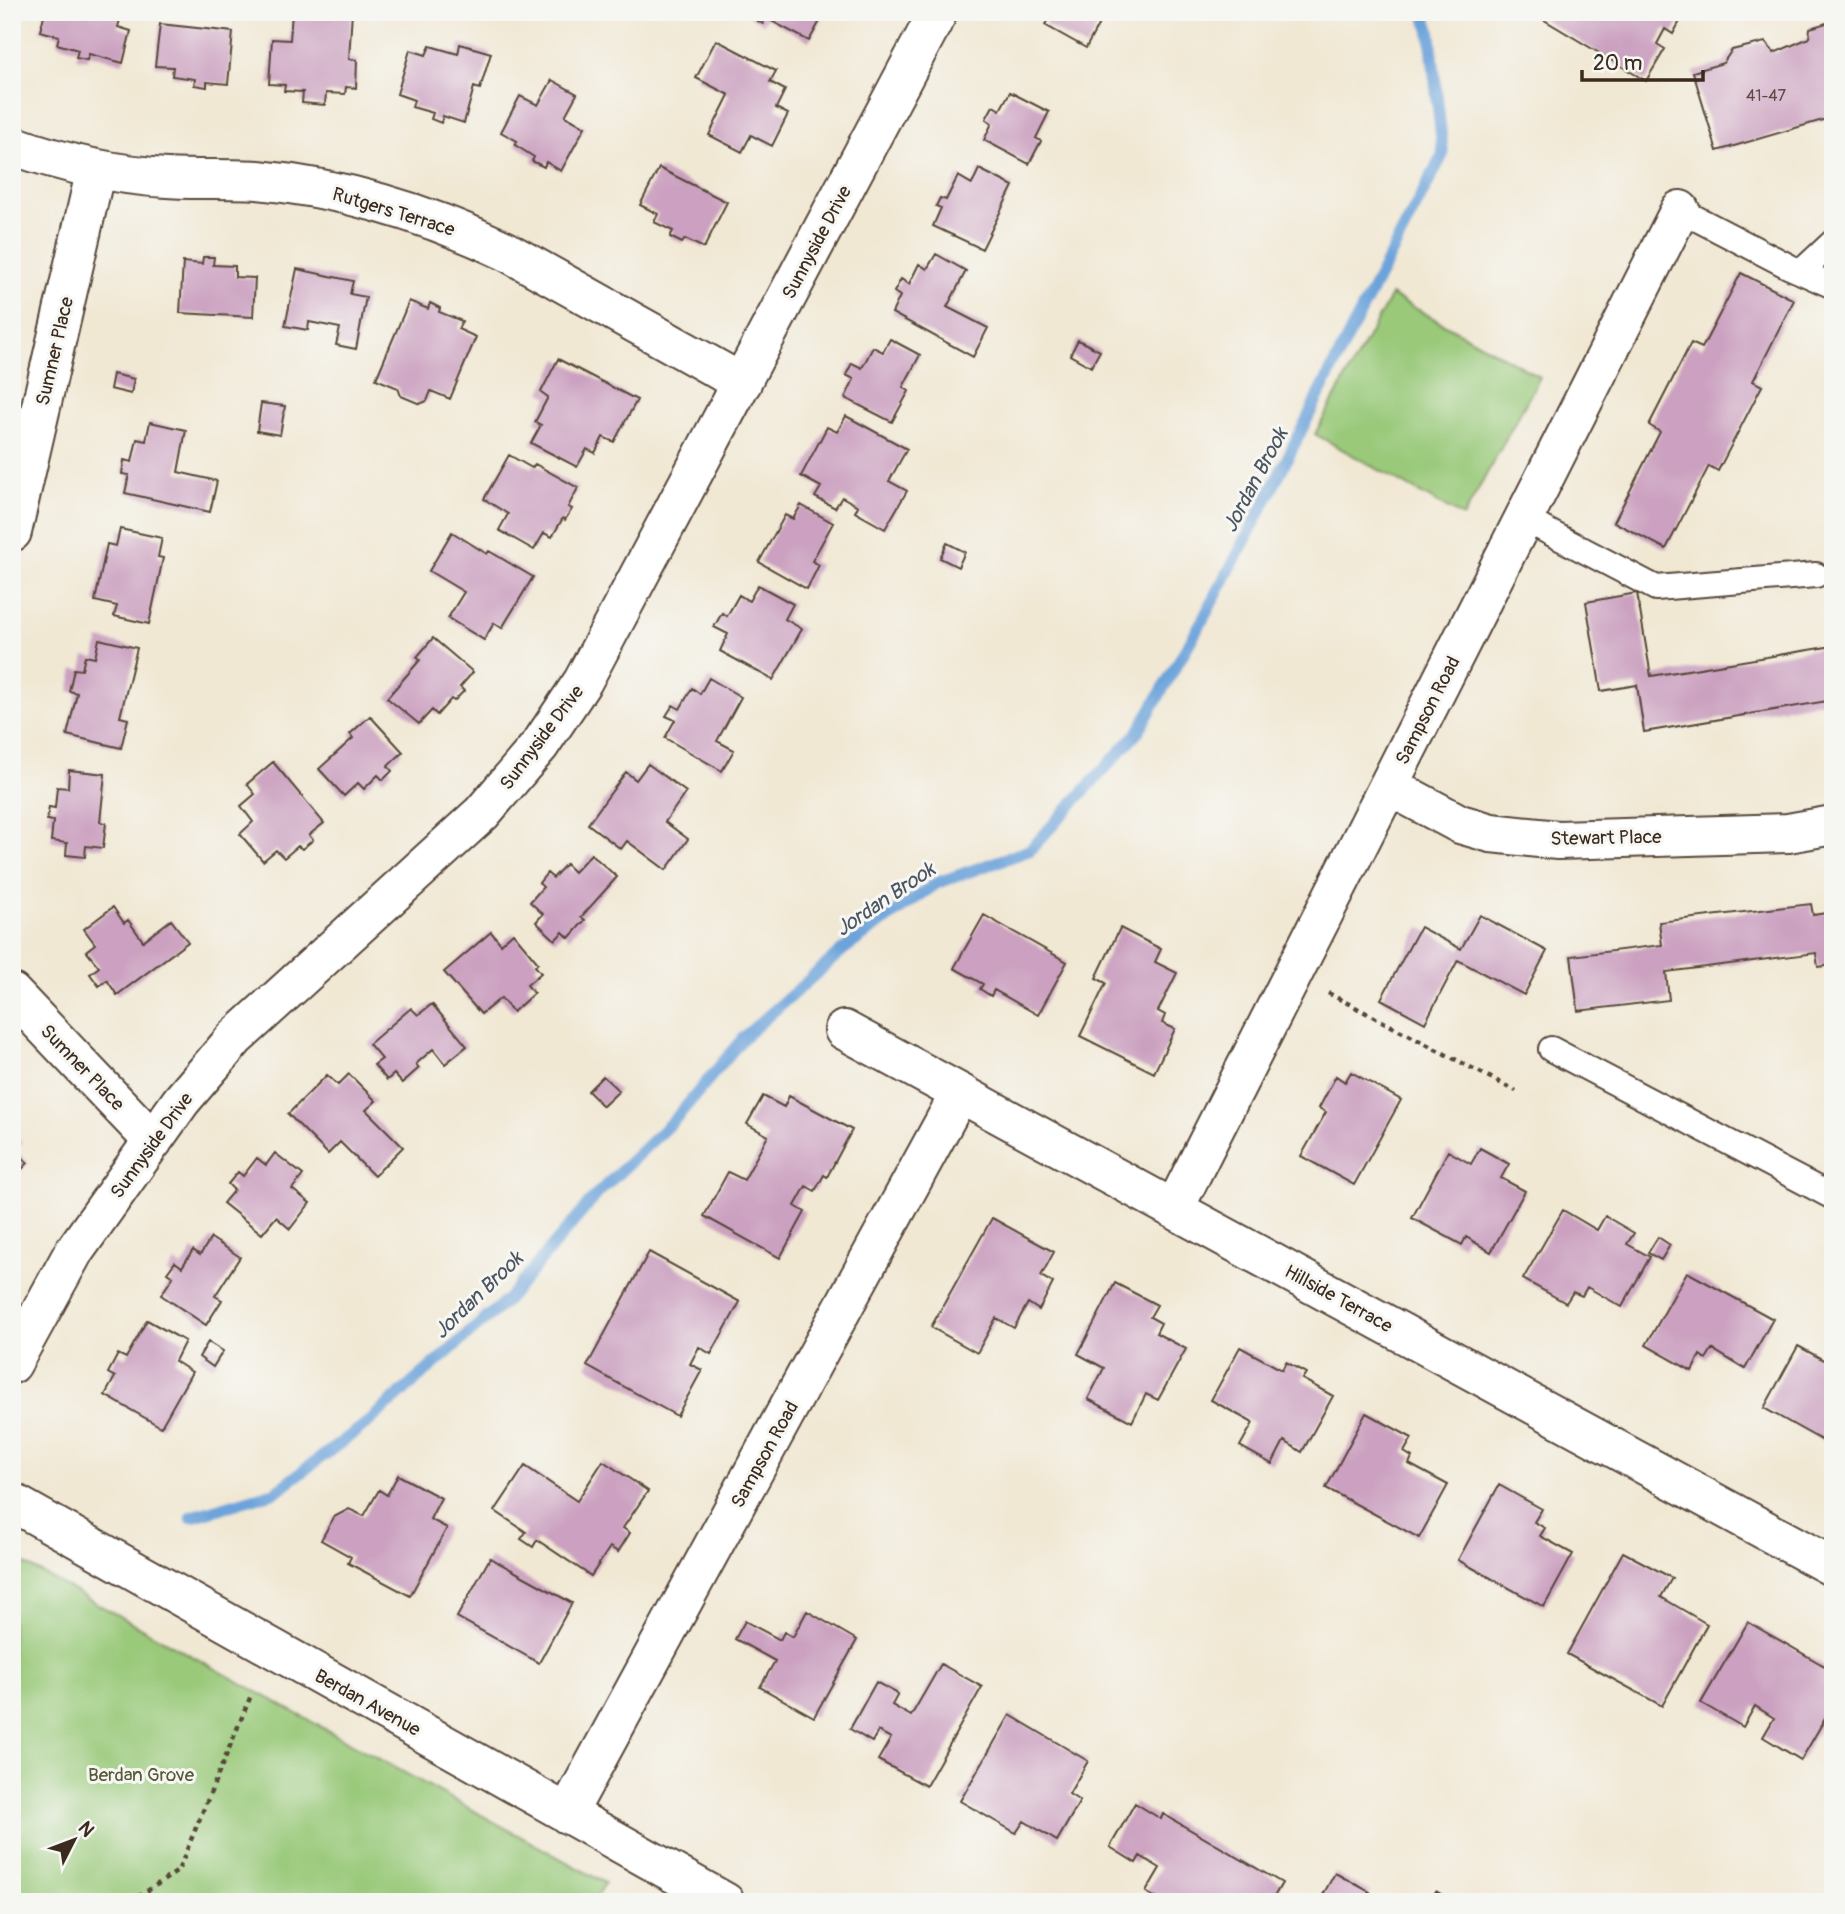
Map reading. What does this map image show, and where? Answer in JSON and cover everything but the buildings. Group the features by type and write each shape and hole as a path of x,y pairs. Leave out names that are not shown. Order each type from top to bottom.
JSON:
{"street":[{"name":"Sunnyside Drive","path":"12,1364 73,1253 181,1101 235,1038 482,813 540,745 583,681 938,12"},
{"name":"Rutgers Terrace","path":"12,145 49,159 96,169 165,178 257,180 340,192 408,211 475,236 506,251 742,383"},
{"name":"Sumner Place","path":"12,532 96,169"},
{"name":"Sampson Road","path":"1174,1209 1679,210"},
{"name":"Stewart Place","path":"1389,786 1460,824 1491,833 1558,840 1788,832 1833,825"},
{"name":"Sumner Place","path":"12,993 153,1141"},
{"name":"Hillside Terrace","path":"844,1030 1833,1567"},
{"name":"Sampson Road","path":"567,1814 960,1093"},
{"name":"Berdan Avenue","path":"12,1502 724,1902"}],"lane":[{"path":"1679,210 1833,286"},
{"path":"1802,271 1833,242"},
{"path":"1524,519 1656,588 1816,575"},
{"path":"1551,1049 1833,1197"}],"path":[{"path":"1293,975 1516,1091"},
{"path":"130,1902 178,1871 252,1693"}],"green space":[{"path":"1391,295 1540,377 1463,517 1315,434"},
{"name":"Berdan Grove","path":"12,1557 605,1883 594,1902 12,1902"}],"waterway":[{"name":"Jordan Brook","path":"191,1517 275,1492 367,1423 507,1300 598,1193 677,1117 744,1037 844,949 937,883 1030,850 1138,732 1202,621 1267,499 1443,154 1430,31 1424,12"}]}
